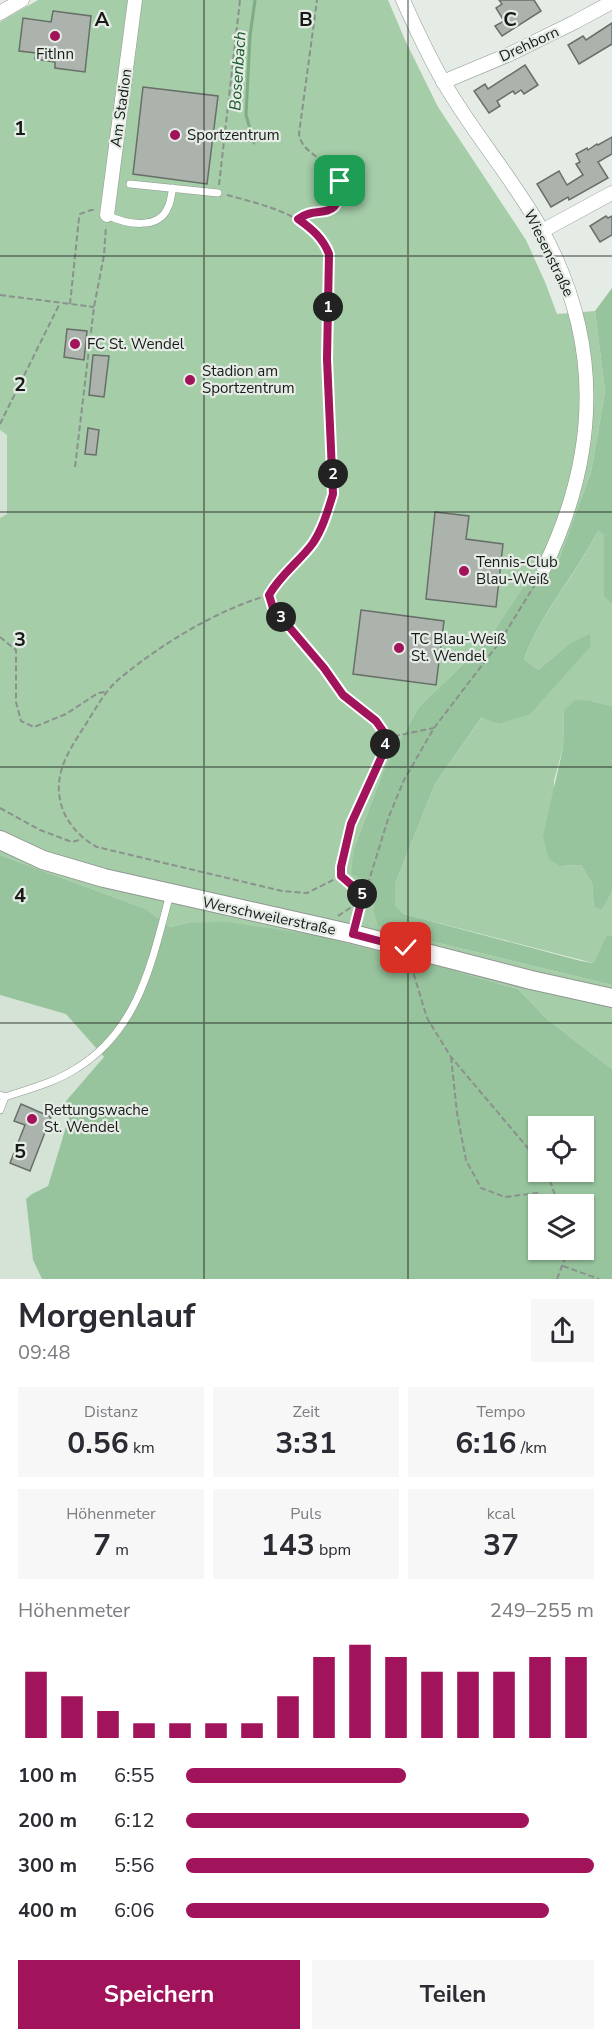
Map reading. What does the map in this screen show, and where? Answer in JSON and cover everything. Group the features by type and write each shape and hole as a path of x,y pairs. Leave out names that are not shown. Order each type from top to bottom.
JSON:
{"main road":[{"name":"Werschweilerstraße","path":"0,840 43,860 170,894 353,934 531,980 612,998"}],"street":[{"path":"0,13 22,0"},
{"name":"Am Stadion","path":"107,215 135,0"},
{"name":"Wiesenstraße","path":"403,0 443,82 542,231 573,299 581,330 586,407 584,444 578,481 560,536 544,568"},
{"name":"Drehborn","path":"443,82 510,54 612,2"},
{"path":"542,231 612,193"}],"lane":[{"path":"130,184 218,193"},
{"path":"107,215 125,222 142,224 153,222 163,216 168,208 173,188"},
{"path":"0,1110 3,1096 49,1082 78,1068 115,1034 136,1004 145,982 170,894"}],"path":[{"path":"218,193 240,0"},
{"path":"298,219 302,216 326,212 334,206 340,195 340,181 334,169 306,148 300,141 299,134 317,0"},
{"path":"236,198 298,219 311,228 325,243 329,254 327,359 333,494 327,515 313,543 276,582 269,595 273,608 324,668 343,695 376,721 383,731 385,738 381,758 351,824 341,867 341,876 363,895"},
{"path":"70,304 79,218 81,214 91,210 99,211 107,215 104,255 94,307 75,467"},
{"path":"0,296 94,307"},
{"path":"0,424 60,303"},
{"path":"353,934 363,895 389,816 404,780 434,728 499,643 544,568"},
{"path":"269,595 245,602 208,619 128,673 106,692 72,747 60,774 59,789 63,811 71,828 82,839 97,847 282,891 307,893 341,876"},
{"path":"0,637 16,650 16,702 21,721 34,727 66,714 98,693 106,692"},
{"path":"385,738 434,728"},
{"path":"0,808 40,830 72,842 82,839"},
{"path":"406,948 427,1018 451,1057 528,1148"},
{"path":"451,1057 457,1113 466,1160 481,1188 505,1197 528,1194"},
{"path":"557,1279 565,1260"},
{"path":"563,1266 599,1279"}],"shaded area":[{"path":"0,430 7,435 7,514 0,518"},
{"path":"0,995 66,1013 104,1057 66,1101 69,1117 48,1186 26,1199 33,1260 42,1279 0,1279"}],"green space":[{"path":"38,0 388,0 438,107 526,240 557,314 595,311 605,392 591,472 559,559 523,587 487,641 419,707 385,767 354,848 360,878 375,890 373,911 379,925 397,933 612,985 612,1069 548,1020 518,989 315,935 187,923 170,927 146,909 0,855 0,518 7,514 7,435 0,430 0,22"},
{"path":"612,288 612,604 604,597 604,535 598,531 549,610 524,659 538,670 569,644 590,634 591,646 530,714 498,724 482,717 435,784 395,884 395,905 404,914 593,963 607,934 612,936 612,985 397,933 378,925 373,911 375,890 351,874 354,848 385,767 419,707 487,641 523,587 559,559 591,472 605,392 595,311"},
{"path":"598,531 604,535 604,597 612,604 612,706 591,701 564,711 563,748 554,781 560,866 581,865 592,883 594,908 602,910 612,892 612,936 607,934 593,963 404,914 395,905 395,884 435,784 483,716 498,724 569,644 538,670 524,659 549,610"},
{"path":"575,700 612,706 612,892 602,910 594,908 592,883 581,865 560,866 549,859 543,836 563,748 564,711"},
{"path":"0,855 146,909 170,927 187,923 226,922 315,935 518,989 548,1020 612,1069 612,1279 42,1279 33,1260 26,1199 48,1186 69,1117 66,1101 104,1057 66,1014 0,995"}],"building":[{"path":"499,0 534,0 541,11 502,36 495,26 504,21 496,8 502,4"},
{"name":"FitInn","path":"53,11 91,16 85,72 55,68 55,62 35,59 36,53 19,51 23,18 51,22"},
{"path":"612,23 612,44 579,64 568,45 583,36 586,40"},
{"path":"525,65 538,85 524,94 521,90 515,94 513,91 497,101 500,106 489,113 474,91 485,84 488,89"},
{"name":"Sportzentrum","path":"143,87 218,96 207,184 133,174"},
{"path":"612,137 612,154 598,162 608,178 569,200 568,197 551,207 537,184 559,171 567,185 583,175 576,164 580,162 576,154"},
{"path":"606,216 608,218 612,216 612,235 600,242 590,226"},
{"name":"FC St. Wendel","path":"67,329 87,331 84,360 64,357"},
{"path":"93,355 109,356 104,397 89,395"},
{"path":"88,428 99,430 96,455 85,454"},
{"name":"Tennis-Club Blau-Weiß","path":"435,512 469,516 466,539 503,544 496,607 426,599"},
{"name":"TC Blau-Weiß St. Wendel","path":"361,610 444,621 436,685 353,674"},
{"path":"21,1104 51,1117 30,1171 10,1163 25,1125 14,1121"}],"waterway":[{"name":"Bosenbach","path":"254,143 246,115 250,36 255,0"}],"place":[{"name":"FitInn","path":"55,36"},
{"name":"Sportzentrum","path":"175,135"},
{"name":"FC St. Wendel","path":"75,344"},
{"name":"Stadion am Sportzentrum","path":"190,380"},
{"name":"Tennis-Club Blau-Weiß","path":"464,571"},
{"name":"TC Blau-Weiß St. Wendel","path":"399,648"},
{"name":"Rettungswache St. Wendel","path":"32,1119"}],"route":[{"path":"340,181 340,195 334,206 326,212 302,216 298,219 311,228 325,243 329,254 327,359 333,494 327,515 313,543 276,582 269,595 273,608 324,668 343,695 376,721 383,731 385,744 381,758 351,824 341,876 363,895 353,934 406,948"}]}
